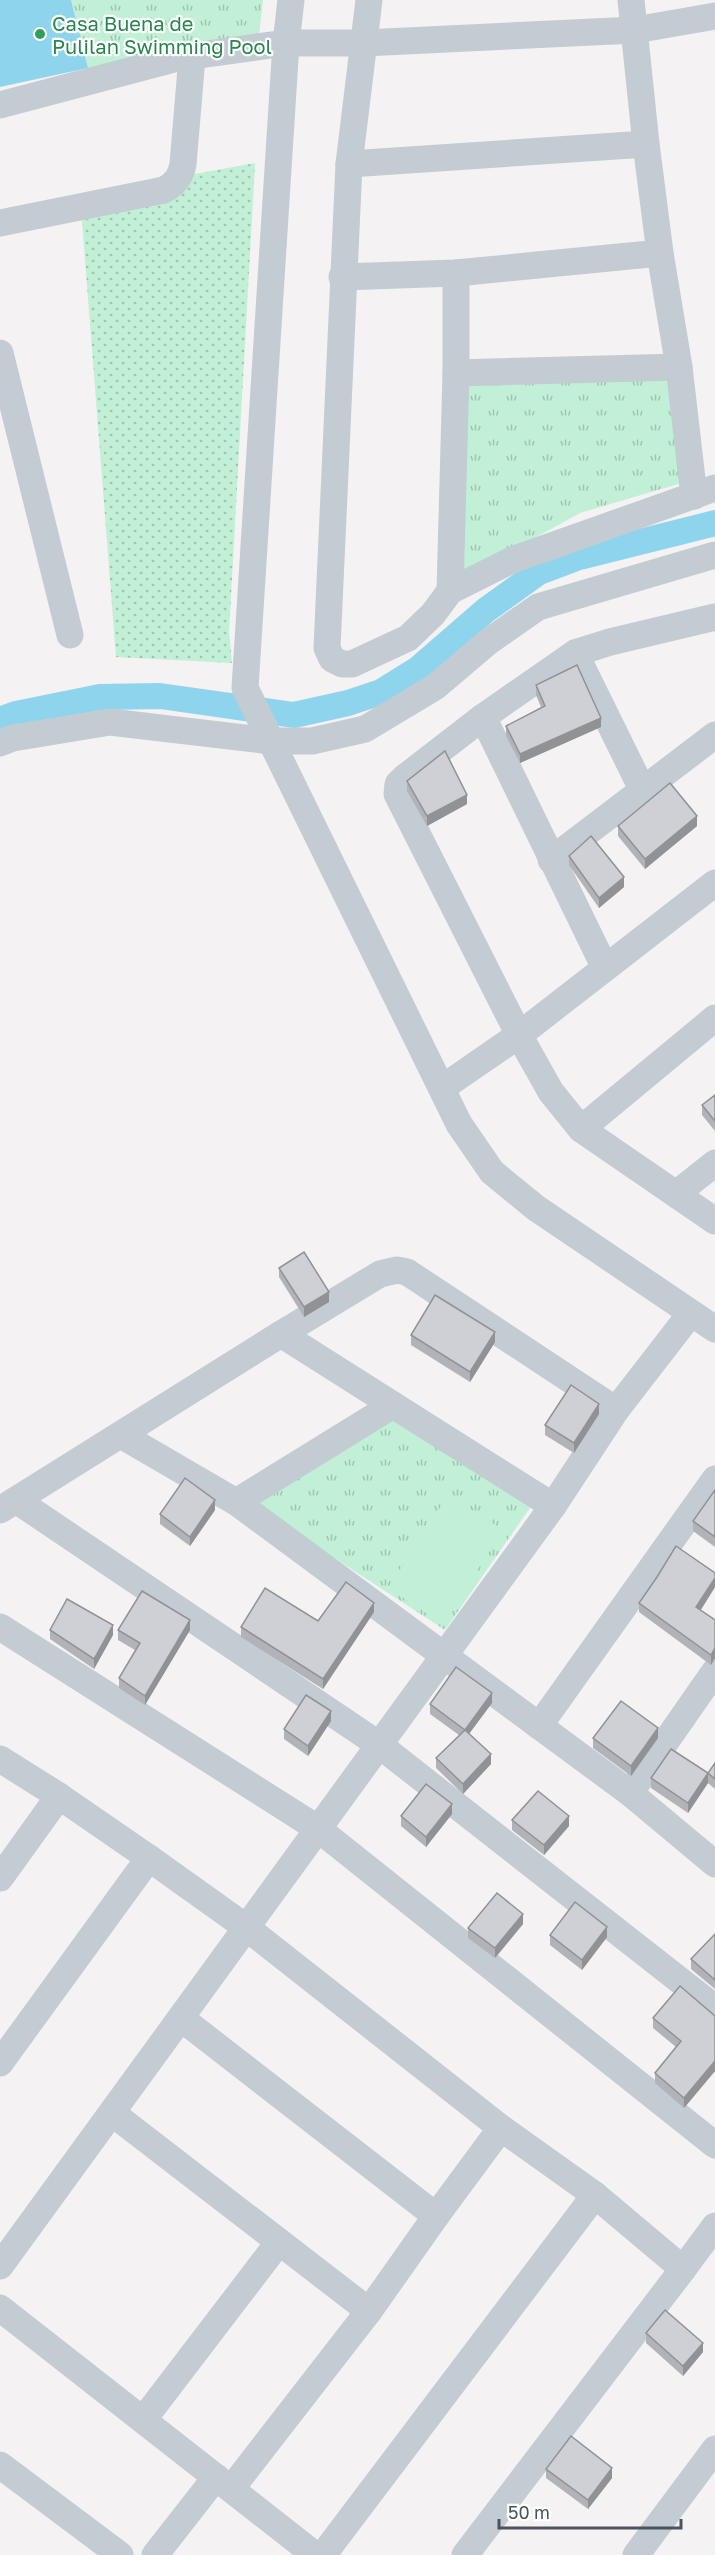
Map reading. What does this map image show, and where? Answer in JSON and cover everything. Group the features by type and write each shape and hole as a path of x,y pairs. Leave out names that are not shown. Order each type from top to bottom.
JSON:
{"street":[{"path":"0,2266 182,2019 317,1828 553,1506 616,1410 708,1323 536,1208 492,1172 459,1124 245,688 286,43 291,0"},
{"path":"369,0 349,164 342,277 327,648 332,659 342,664 352,664 408,638 433,614 450,591 512,560 704,492 679,367 660,253 631,0"},
{"path":"0,105 192,57 286,43 364,43 635,30 715,16"},
{"path":"0,224 171,187 178,179 183,164 192,57"},
{"path":"349,164 646,144"},
{"path":"342,277 456,273 660,253"},
{"path":"450,591 456,373 456,273"},
{"path":"0,353 70,635"},
{"path":"456,373 679,367"},
{"path":"0,743 13,738 110,722 269,735 312,741 365,729 435,687 488,642 538,607 715,555"},
{"path":"715,617 575,652 483,717 404,778 398,784 397,794 519,1035 551,1092 581,1129 715,1221"},
{"path":"575,652 643,791"},
{"path":"483,717 605,969"},
{"path":"552,860 715,735"},
{"path":"442,1088 519,1035 715,882"},
{"path":"581,1129 715,1018"},
{"path":"676,1194 715,1163"},
{"path":"616,1410 407,1272 397,1270 380,1274 8,1505 378,1744 715,2008"},
{"path":"281,1334 553,1506"},
{"path":"236,1502 393,1405"},
{"path":"121,1436 236,1502 630,1793 713,1859"},
{"path":"539,1726 715,1479"},
{"path":"0,1627 317,1828 715,2145"},
{"path":"630,1793 715,1671"},
{"path":"0,1759 59,1796 247,1929 501,2128 595,2195 682,2269"},
{"path":"0,1878 59,1796"},
{"path":"0,2063 149,1858"},
{"path":"182,2019 436,2216"},
{"path":"112,2113 369,2311"},
{"path":"155,2555 223,2483 369,2311 501,2128"},
{"path":"0,2308 310,2553 595,2195"},
{"path":"465,2555 715,2226"},
{"path":"144,2420 279,2242"},
{"path":"636,2555 715,2449"},
{"path":"0,2465 120,2555"}],"green space":[{"path":"71,0 263,0 259,36 88,68"},
{"path":"255,163 229,632 232,663 116,657 80,195"},
{"path":"667,379 685,482 580,513 462,578 463,385"},
{"path":"396,1417 532,1505 445,1630 253,1505"},
{"path":"448,1495 503,1530 443,1624 388,1588"}],"water":[{"name":"Casa Buena de Pulilan Swimming Pool","path":"0,0 71,0 88,68 0,87"}],"building":[{"path":"577,665 601,718 520,754 506,726 545,706 536,685"},
{"path":"445,751 467,795 427,816 407,781"},
{"path":"670,783 697,816 645,859 618,826"},
{"path":"591,836 624,877 599,898 569,856"},
{"path":"715,1095 715,1121 702,1105"},
{"path":"304,1252 329,1292 304,1307 279,1268"},
{"path":"435,1295 495,1332 470,1372 411,1335"},
{"path":"571,1385 599,1404 574,1443 545,1425"},
{"path":"185,1478 215,1500 190,1537 160,1514"},
{"path":"715,1490 715,1537 693,1521"},
{"path":"676,1546 715,1573 715,1578 696,1607 715,1620 715,1648 711,1655 639,1603"},
{"path":"346,1582 374,1603 323,1679 241,1627 265,1588 318,1621"},
{"path":"142,1591 190,1620 145,1696 119,1678 140,1643 118,1630"},
{"path":"67,1599 113,1625 94,1659 50,1630"},
{"path":"456,1667 492,1693 465,1730 430,1704"},
{"path":"306,1695 331,1711 308,1746 284,1729"},
{"path":"621,1701 658,1728 631,1766 593,1738"},
{"path":"465,1730 491,1754 463,1784 436,1758"},
{"path":"671,1749 708,1773 688,1803 651,1778"},
{"path":"715,1763 715,1779 708,1773"},
{"path":"426,1784 452,1804 426,1837 401,1816"},
{"path":"538,1791 569,1816 544,1845 512,1820"},
{"path":"497,1893 523,1914 495,1948 468,1928"},
{"path":"575,1902 607,1927 582,1960 550,1935"},
{"path":"715,1934 715,1980 691,1959"},
{"path":"680,1986 715,2016 715,2061 684,2098 655,2073 681,2041 653,2018"},
{"path":"665,2310 703,2343 683,2366 646,2333"},
{"path":"571,2436 612,2468 588,2500 546,2469"}],"waterway":[{"path":"0,720 16,714 100,697 160,696 294,715 348,703 381,692 418,669 486,610 539,572 576,558 715,523"}],"place":[{"name":"Casa Buena de Pulilan Swimming Pool","path":"40,34"}]}
